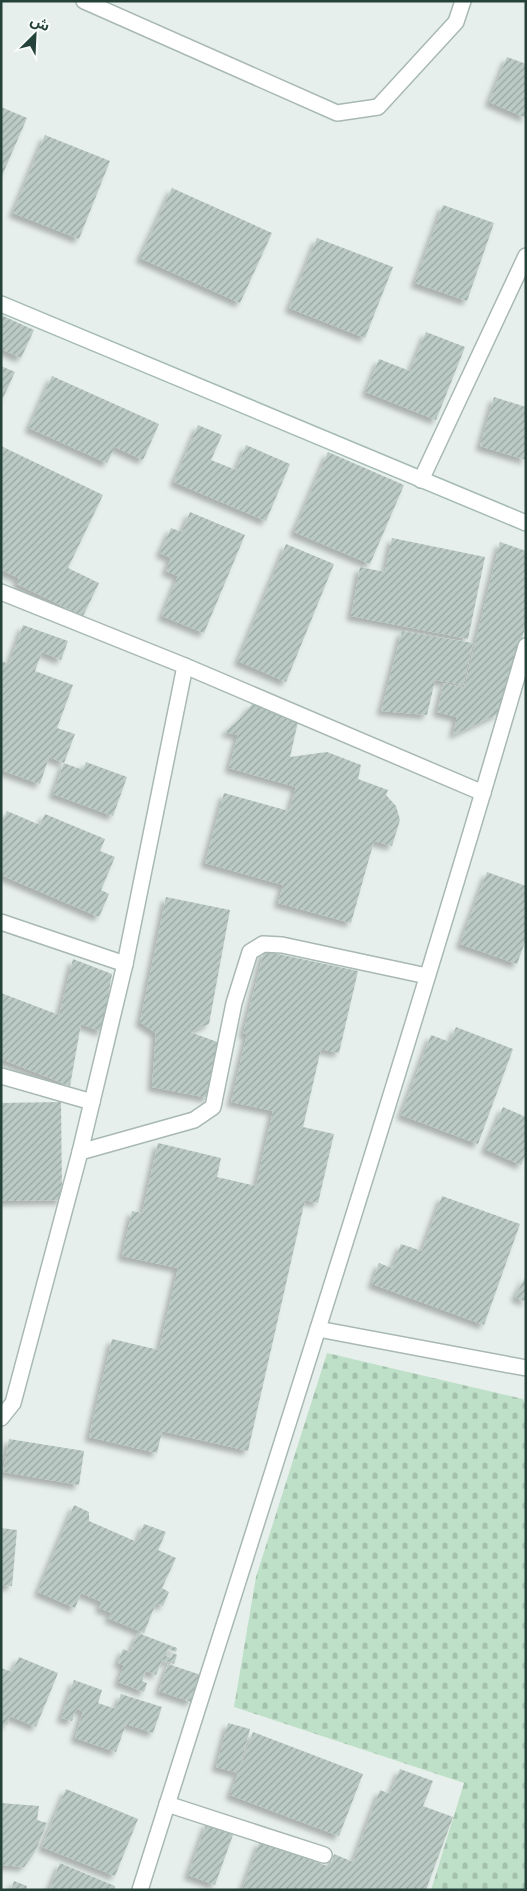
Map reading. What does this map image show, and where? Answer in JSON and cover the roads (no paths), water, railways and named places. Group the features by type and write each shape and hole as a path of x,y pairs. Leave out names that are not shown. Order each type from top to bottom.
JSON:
{"street":[{"path":"84,1 337,113 378,107 456,22 463,1"},
{"path":"421,480 526,256"},
{"path":"1,304 526,523"},
{"path":"1,592 185,666 483,793"},
{"path":"140,1890 428,976 526,646"},
{"path":"1,1418 13,1403 80,1152 125,964 185,666"},
{"path":"1,922 125,964"},
{"path":"80,1152 194,1120 213,1107 236,994 250,952 263,944 282,945 428,976"},
{"path":"1,1076 92,1102"},
{"path":"318,1329 526,1368"},
{"path":"167,1804 324,1855"}]}
